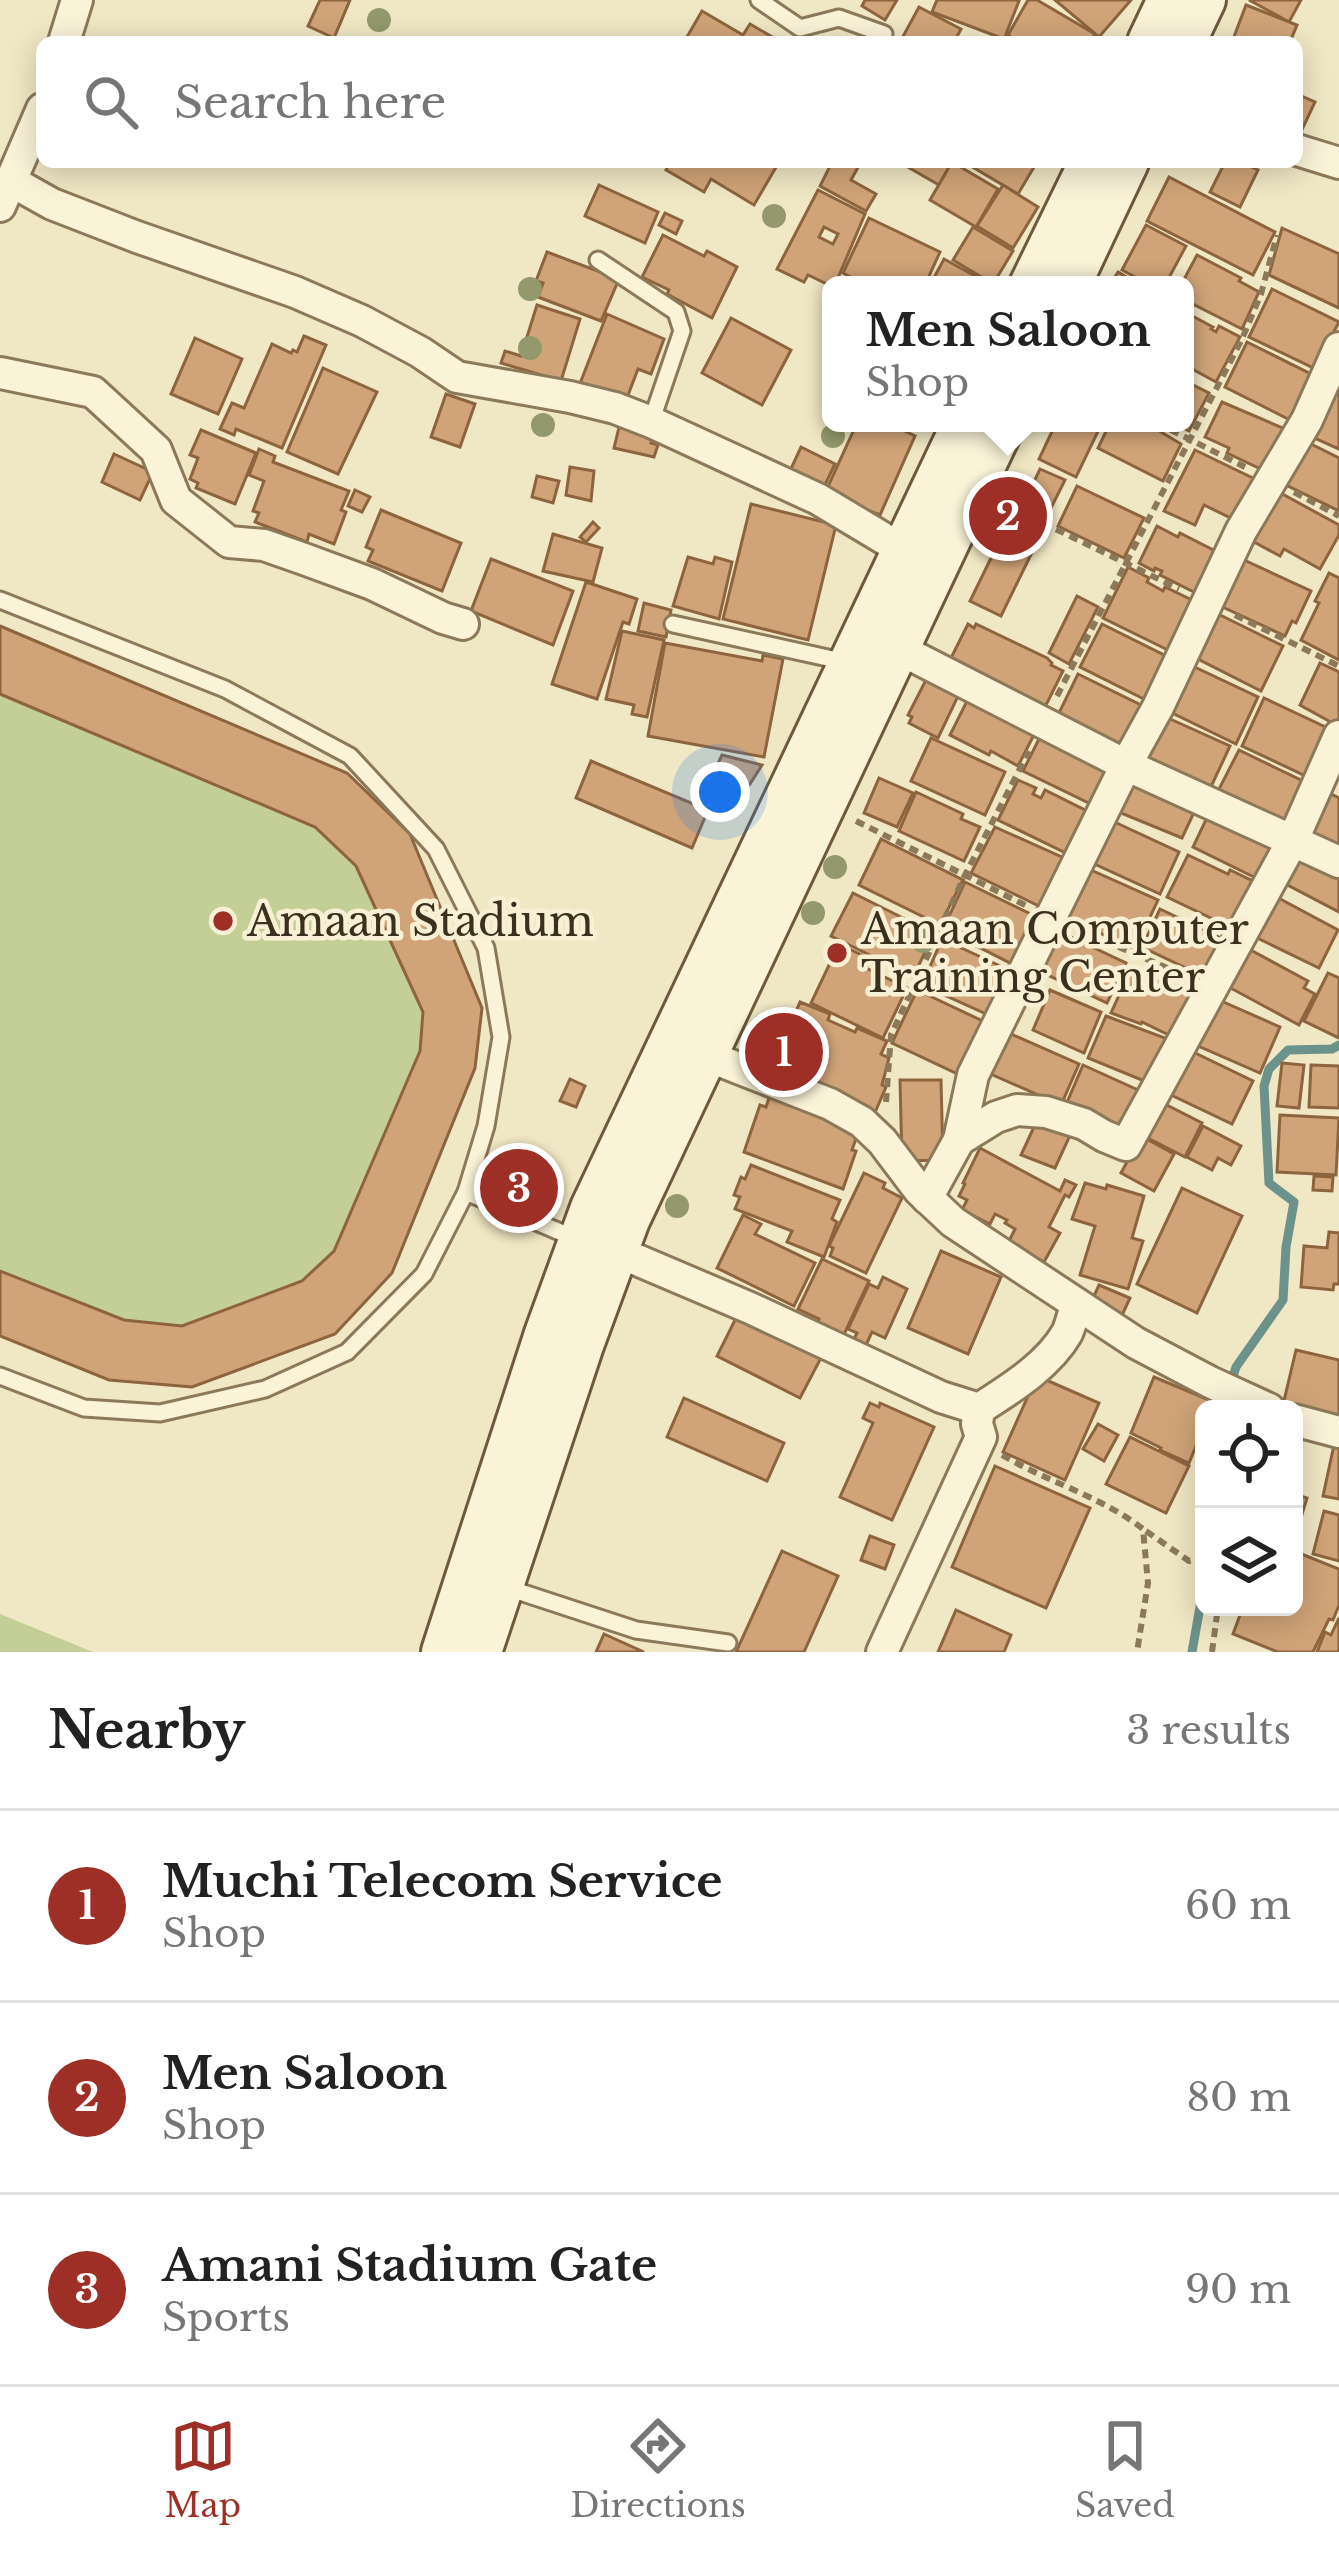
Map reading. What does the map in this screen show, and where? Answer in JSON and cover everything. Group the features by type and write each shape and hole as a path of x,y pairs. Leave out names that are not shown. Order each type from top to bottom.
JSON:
{"main road":[{"path":"1152,36 1169,0"},
{"path":"1187,36 1204,0"},
{"path":"1035,276 1087,168"},
{"path":"1073,276 1124,168"},
{"path":"480,1652 639,1103 960,432"},
{"path":"443,1652 546,1334 598,1246 628,1220 1000,432"}],"street":[{"path":"66,36 77,0"},
{"path":"36,123 5,194 74,213 296,292 362,321 458,377 615,408 651,422 818,499 903,550"},
{"path":"1303,152 1339,164"},
{"path":"927,1198 959,1140 973,1075 1241,531 1307,420 1339,348"},
{"path":"0,373 93,392 156,450 176,500 229,542 263,545 304,559 463,624"},
{"path":"897,648 1126,765 1339,862"},
{"path":"959,1140 1017,1110 1046,1112 1084,1124 1126,1145 1293,840 1339,736"},
{"path":"705,1055 830,1104 862,1122 953,1222 1136,1343 1248,1400"},
{"path":"598,1246 750,1308 941,1397 980,1423"},
{"path":"882,1652 980,1423 1067,1333 1076,1305"},
{"path":"1303,1422 1339,1432"}],"lane":[{"path":"759,0 800,28 839,18 884,34"},
{"path":"598,260 676,312 681,323 651,422"},
{"path":"0,600 225,689 350,756 436,849 486,948 501,1037 486,1126 466,1192 424,1274 347,1352 265,1389 160,1412 84,1408 0,1376"},
{"path":"673,624 849,663"},
{"path":"466,1192 598,1246"},
{"path":"502,1586 636,1630 728,1643"}],"path":[{"path":"882,1141 891,1035 964,877 1242,339 1261,294 1276,235"},
{"path":"973,489 1339,666"},
{"path":"824,803 964,877 1212,987"},
{"path":"980,1423 991,1448 1128,1516 1189,1561 1195,1559"},
{"path":"1137,1652 1148,1583 1143,1529"},
{"path":"1212,1652 1216,1616"}],"green space":[{"name":"Amaan Stadium","path":"0,626 347,773 410,834 482,1008 475,1068 392,1273 335,1334 192,1387 109,1380 0,1336"},
{"path":"0,1614 93,1652 0,1652"}],"building":[{"path":"320,0 350,0 335,36 308,26"},
{"path":"865,0 897,0 885,20 862,6"},
{"path":"937,0 1019,1 1005,36 932,12"},
{"path":"1028,0 1037,0 1095,34 1094,36 1008,35"},
{"path":"1055,0 1131,0 1098,36"},
{"path":"1249,0 1301,0 1289,22"},
{"path":"1246,5 1297,25 1292,36 1234,36"},
{"path":"919,7 961,29 957,36 903,36"},
{"path":"702,11 743,35 750,24 771,36 687,36"},
{"path":"1303,97 1315,102 1303,128"},
{"path":"776,168 754,205 711,179 704,192 666,170"},
{"path":"829,168 858,168 851,180 876,194 866,211 820,186"},
{"path":"909,168 949,168 939,185"},
{"path":"949,168 962,168 998,189 976,227 930,200"},
{"path":"974,168 1033,168 1018,194"},
{"path":"1222,168 1258,170 1240,207 1210,192"},
{"path":"1169,177 1275,232 1253,275 1147,221"},
{"path":"599,185 658,212 645,243 585,216"},
{"path":"1003,185 1038,207 1013,248 977,226"},
{"path":"818,190 865,214 839,276 822,276 822,282 808,275 804,282 777,269","holes":["824,227 838,234 833,244 819,237"]},
{"path":"665,213 682,221 676,234 659,225"},
{"path":"869,218 940,252 929,276 843,273"},
{"path":"1146,225 1186,246 1170,276 1133,276 1122,270"},
{"path":"973,227 1013,251 998,276 980,276 953,260"},
{"path":"1282,228 1339,254 1339,308 1269,275"},
{"path":"663,235 737,267 712,318 642,277"},
{"path":"547,252 619,279 601,321 538,297 543,283 536,281"},
{"path":"1197,255 1259,292 1242,329 1194,305 1194,276 1186,276"},
{"path":"944,259 975,276 935,276"},
{"path":"1272,289 1339,322 1322,372 1249,337"},
{"path":"537,305 580,319 561,381 501,363 505,351 521,356"},
{"path":"607,314 664,339 651,374 638,369 625,403 579,386"},
{"path":"1194,317 1216,332 1219,326 1240,337 1216,382 1194,370"},
{"path":"731,318 791,350 762,405 702,373"},
{"path":"304,336 326,345 282,448 236,429 234,435 220,429 232,403 244,408 272,344 297,352"},
{"path":"195,338 242,359 218,414 171,394"},
{"path":"1247,342 1319,378 1296,423 1225,387"},
{"path":"323,368 377,392 338,474 287,452"},
{"path":"1194,386 1209,393 1194,422"},
{"path":"1333,387 1339,390 1339,449 1310,436"},
{"path":"446,394 475,404 460,447 431,437"},
{"path":"1222,402 1285,429 1265,471 1205,437"},
{"path":"620,423 655,432 654,457 614,448"},
{"path":"201,430 256,453 235,504 196,488 198,483 190,479 198,458 190,455"},
{"path":"853,432 915,436 880,515 865,509 863,513 826,491"},
{"path":"1052,432 1098,432 1076,477 1039,459"},
{"path":"1106,432 1161,432 1181,444 1163,481 1098,448"},
{"path":"1305,441 1339,458 1339,511 1284,484"},
{"path":"801,447 835,464 823,489 789,473"},
{"path":"259,449 275,456 273,462 349,491 334,544 309,534 307,542 255,522 259,513 253,511 264,481 249,475"},
{"path":"1195,450 1263,483 1243,524 1204,505 1195,525 1164,511"},
{"path":"114,454 153,472 140,500 102,482"},
{"path":"570,467 594,471 591,501 566,495"},
{"path":"1040,469 1065,480 1046,518 1022,507"},
{"path":"537,476 559,481 553,503 532,497"},
{"path":"1077,486 1144,518 1124,558 1058,526"},
{"path":"355,490 370,497 362,512 348,506"},
{"path":"1277,491 1339,525 1339,535 1320,569 1284,549 1280,556 1254,542 1251,547 1240,541"},
{"path":"751,504 836,525 808,640 723,619"},
{"path":"381,510 461,543 442,591 368,561 373,550 366,547"},
{"path":"1012,515 1043,530 1001,616 970,601"},
{"path":"593,522 599,528 586,542 580,537"},
{"path":"1157,526 1223,555 1202,596 1139,563"},
{"path":"553,534 602,548 593,582 543,571"},
{"path":"688,557 713,564 715,557 732,562 719,619 673,606"},
{"path":"491,559 573,591 553,645 471,611"},
{"path":"1244,560 1311,591 1285,636 1214,603 1229,571 1237,575"},
{"path":"1128,567 1163,591 1165,587 1194,601 1176,654 1103,618"},
{"path":"1329,573 1339,578 1339,660 1301,640"},
{"path":"586,582 637,599 629,624 623,622 597,699 552,684"},
{"path":"1077,596 1098,607 1069,664 1049,653"},
{"path":"644,603 671,610 666,637 638,631"},
{"path":"1212,611 1283,646 1261,691 1190,655"},
{"path":"968,624 1047,658 1063,671 1045,707 949,662"},
{"path":"1102,624 1170,658 1148,701 1080,667"},
{"path":"0,626 347,773 410,834 482,1008 475,1068 392,1273 335,1334 192,1387 109,1380 0,1336 0,1271 124,1320 182,1326 302,1281 334,1251 420,1051 423,1012 356,866 315,827 0,694"},
{"path":"622,631 664,640 647,717 632,714 634,705 606,699"},
{"path":"665,643 762,661 763,655 783,659 764,757 648,736"},
{"path":"1184,662 1258,697 1236,744 1162,708"},
{"path":"1320,663 1339,672 1336,725 1300,705"},
{"path":"1078,674 1147,708 1126,751 1057,717"},
{"path":"928,676 960,692 938,738 909,723 912,717 908,715"},
{"path":"971,693 1038,727 1018,766 950,735"},
{"path":"1264,698 1336,732 1314,780 1242,746"},
{"path":"1159,714 1230,746 1209,791 1139,759"},
{"path":"1044,729 1115,769 1097,807 1023,771"},
{"path":"931,738 1005,772 985,815 911,781"},
{"path":"1239,750 1307,783 1285,827 1217,793"},
{"path":"722,755 762,765 734,809 706,789"},
{"path":"591,761 708,810 692,848 576,798"},
{"path":"1134,773 1197,806 1182,838 1116,811"},
{"path":"879,778 913,793 897,827 864,813"},
{"path":"1018,780 1036,788 1033,794 1041,798 1045,790 1093,814 1072,856 998,820"},
{"path":"916,792 980,827 964,861 899,831"},
{"path":"1327,792 1339,798 1339,848 1307,833"},
{"path":"1212,807 1279,840 1260,880 1193,847"},
{"path":"1108,819 1179,852 1160,894 1088,861"},
{"path":"995,827 1064,858 1041,907 971,873"},
{"path":"881,839 963,880 940,925 859,885"},
{"path":"1297,847 1339,869 1339,912 1280,881"},
{"path":"1188,855 1257,883 1234,929 1167,897"},
{"path":"1082,866 1158,900 1135,949 1060,915"},
{"path":"965,882 1043,920 1020,968 943,929"},
{"path":"853,893 934,934 913,977 831,936"},
{"path":"1271,894 1338,930 1319,968 1251,935"},
{"path":"1160,909 1225,940 1207,978 1142,947"},
{"path":"1056,930 1126,963 1107,1003 1037,970"},
{"path":"942,939 1013,972 993,1017 922,985"},
{"path":"839,944 870,959 866,968 907,988 883,1038 811,1003"},
{"path":"1245,947 1308,981 1304,988 1315,994 1299,1025 1225,985"},
{"path":"1131,969 1197,999 1179,1040 1111,1013"},
{"path":"1328,973 1339,978 1339,1038 1304,1021"},
{"path":"917,990 987,1023 962,1076 892,1043"},
{"path":"1050,990 1101,1012 1084,1053 1033,1030"},
{"path":"1210,996 1280,1027 1260,1073 1189,1042"},
{"path":"800,1002 830,1014 828,1020 887,1041 881,1054 889,1058 882,1085 886,1087 873,1117 770,1072"},
{"path":"1106,1016 1173,1041 1154,1085 1088,1058"},
{"path":"1002,1030 1079,1064 1061,1105 986,1072"},
{"path":"1189,1050 1253,1081 1232,1124 1169,1094"},
{"path":"1282,1063 1304,1065 1299,1108 1277,1106"},
{"path":"1083,1065 1149,1095 1131,1136 1065,1107"},
{"path":"1311,1065 1339,1066 1339,1108 1309,1107"},
{"path":"570,1079 585,1086 576,1107 560,1101"},
{"path":"900,1080 941,1080 943,1160 902,1161"},
{"path":"771,1092 846,1119 858,1133 843,1189 744,1152 760,1105 766,1107"},
{"path":"1157,1100 1202,1123 1185,1157 1140,1134"},
{"path":"1280,1115 1339,1118 1336,1175 1277,1172"},
{"path":"1039,1116 1072,1131 1055,1168 1021,1155"},
{"path":"1203,1126 1241,1146 1231,1165 1218,1158 1212,1170 1187,1157"},
{"path":"1141,1136 1174,1154 1154,1191 1121,1173"},
{"path":"980,1148 1060,1191 1065,1180 1076,1185 1069,1197 1065,1195 1049,1227 1060,1233 1044,1262 1008,1243 1015,1229 1007,1220 995,1214 990,1224 962,1210 967,1200 959,1196"},
{"path":"751,1165 840,1200 824,1257 787,1242 792,1231 735,1209 740,1197 734,1195"},
{"path":"864,1173 902,1198 866,1273 830,1256 833,1248 829,1246"},
{"path":"1314,1176 1333,1177 1332,1191 1313,1190"},
{"path":"1085,1183 1144,1196 1132,1238 1143,1241 1128,1289 1080,1275 1095,1226 1072,1219"},
{"path":"1182,1188 1242,1216 1197,1313 1137,1284"},
{"path":"743,1215 761,1224 755,1234 815,1263 794,1306 717,1268"},
{"path":"1329,1232 1339,1233 1339,1284 1333,1290 1301,1287 1304,1246 1327,1248"},
{"path":"941,1251 1001,1277 968,1354 908,1328"},
{"path":"822,1259 869,1281 840,1343 813,1331 819,1319 798,1309"},
{"path":"883,1277 907,1289 885,1338 872,1332 866,1345 848,1329 869,1284 878,1288"},
{"path":"1099,1285 1130,1298 1118,1324 1088,1309"},
{"path":"738,1314 822,1356 800,1398 717,1356"},
{"path":"1296,1350 1339,1360 1339,1418 1303,1410 1303,1400 1284,1400"},
{"path":"1037,1376 1099,1403 1065,1480 1003,1452"},
{"path":"1154,1377 1209,1400 1195,1400 1195,1449 1189,1463 1131,1433"},
{"path":"684,1398 784,1443 767,1481 667,1437"},
{"path":"870,1403 934,1427 892,1520 840,1497 873,1423 863,1418"},
{"path":"1098,1424 1118,1435 1104,1461 1083,1449"},
{"path":"1130,1437 1189,1466 1166,1513 1106,1484"},
{"path":"1334,1445 1339,1445 1339,1499 1323,1496"},
{"path":"995,1466 1090,1508 1046,1608 952,1567"},
{"path":"1324,1511 1339,1515 1339,1561 1313,1554"},
{"path":"870,1536 894,1545 885,1569 861,1560"},
{"path":"782,1551 838,1576 804,1652 736,1652"},
{"path":"1303,1555 1339,1569 1339,1605 1313,1652 1278,1652 1233,1634 1240,1616 1303,1616"},
{"path":"956,1610 1011,1635 1004,1652 938,1652"},
{"path":"1339,1618 1339,1652 1317,1652 1325,1632 1331,1635"},
{"path":"604,1634 644,1652 596,1652"}],"waterway":[{"path":"1226,1400 1236,1367 1283,1300 1294,1202 1269,1183 1264,1086 1269,1069 1288,1050 1339,1045"},
{"path":"1192,1652 1198,1616"}],"place":[{"name":"Men Saloon","path":"1008,516"},
{"name":"Amaan Stadium","path":"223,921"},
{"name":"Amaan Computer Training Center","path":"837,953"},
{"name":"Muchi Telecom Service","path":"784,1052"},
{"name":"Amani Stadium Gate","path":"519,1188"}]}
